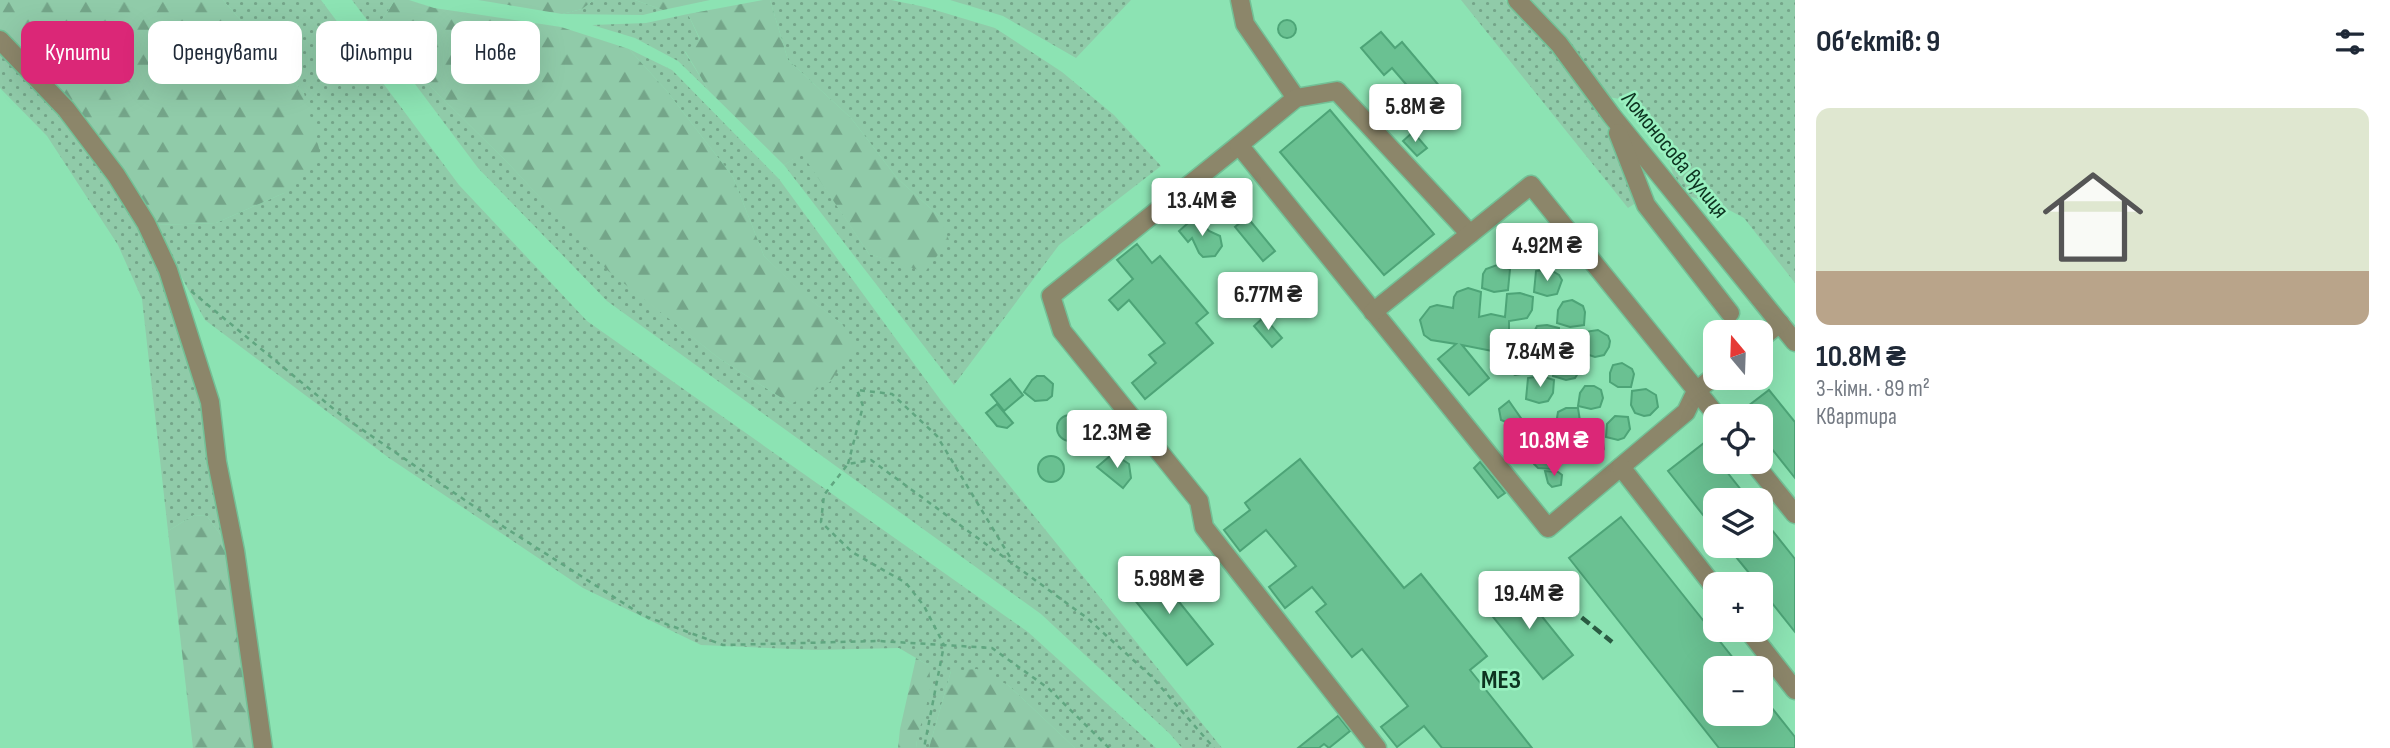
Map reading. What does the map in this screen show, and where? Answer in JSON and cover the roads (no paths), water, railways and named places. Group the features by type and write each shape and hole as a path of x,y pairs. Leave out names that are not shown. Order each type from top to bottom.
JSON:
{"street":[{"path":"1240,0 1245,24 1296,98"},
{"name":"Ломоносова вулиця","path":"1517,0 1559,44 1612,116 1795,342"},
{"path":"0,40 66,109 116,175 146,223 168,270 210,402 217,462 235,551 264,748"},
{"path":"1377,748 1204,527 1199,501 1062,331 1051,296 1296,98 1337,91 1470,234"},
{"path":"1612,116 1646,205 1730,313"},
{"path":"1239,145 1548,528 1686,412 1696,391 1703,385"},
{"path":"1373,312 1531,186 1707,404"},
{"path":"1773,329 1780,323"},
{"path":"1621,467 1703,573"},
{"path":"1763,474 1795,514"},
{"path":"1757,642 1795,690"}],"railway":[{"path":"1570,608 1612,642"}],"district":[{"name":"МЕЗ","path":"1501,680"}]}
